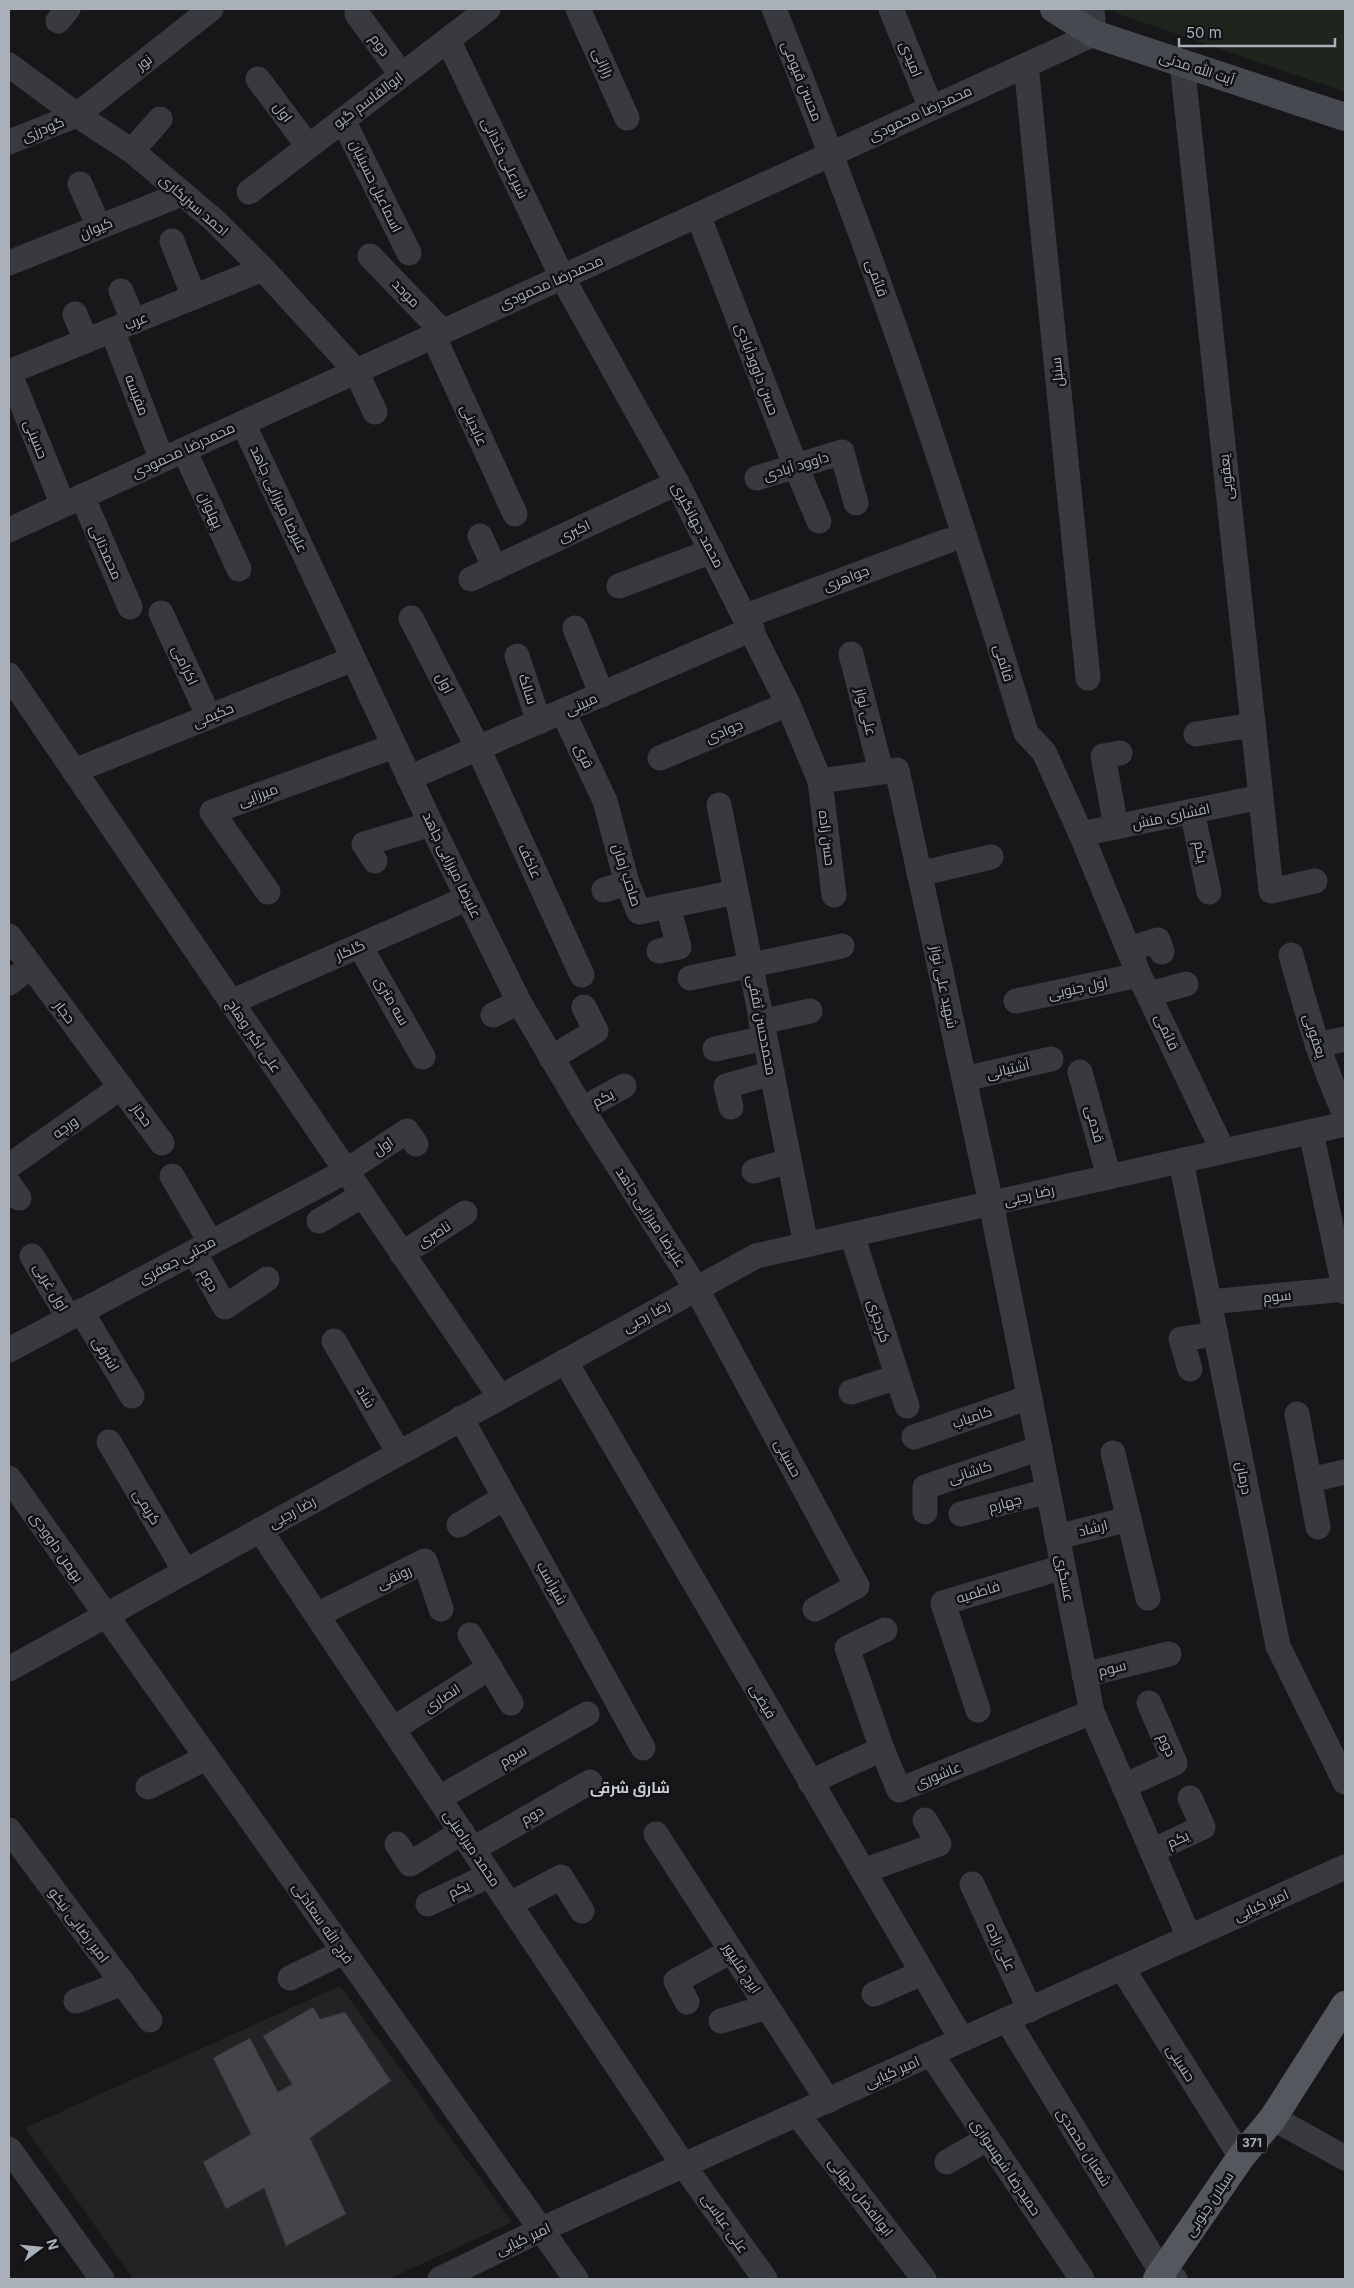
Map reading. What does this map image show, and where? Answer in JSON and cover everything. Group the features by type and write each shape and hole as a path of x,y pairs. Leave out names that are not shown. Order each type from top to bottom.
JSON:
{"main road":[{"name":"آیت الله مدنی","path":"1054,9 1093,21 1182,63 1345,117"},
{"name":"سبلان جنوبی","path":"1165,2277 1241,2157 1273,2118 1345,2005"}],"street":[{"name":"نور","path":"77,115 211,9"},
{"name":"ابوالقاسم گیو","path":"249,192 488,9"},
{"name":"رازانی","path":"578,9 628,118"},
{"name":"محسن قیومی","path":"774,9 831,154"},
{"name":"امیدی","path":"891,9 931,108"},
{"name":"دوم","path":"357,14 402,75"},
{"name":"محمدرضا محمودی","path":"9,530 1026,65 1093,21"},
{"name":"شیرعلی خندانی","path":"448,40 562,277"},
{"name":"یعقوبی","path":"1182,63 1271,891 1315,881"},
{"name":"سنبل","path":"1026,65 1088,678"},
{"name":"احمد سبزیکاری","path":"9,66 77,115 132,151 214,220 263,269 356,371 375,412"},
{"name":"اول","path":"258,79 308,146"},
{"name":"گودرزی","path":"9,142 77,115"},
{"path":"132,151 160,120"},
{"name":"اسماعیل حسینیان","path":"343,120 409,253"},
{"name":"قائمی","path":"831,154 903,350 964,532 1026,733 1044,752 1081,834 1144,985 1223,1151"},
{"path":"80,184 99,227"},
{"name":"کیوان","path":"9,263 182,194"},
{"name":"حسن داوودآبادی","path":"698,215 796,467 819,521"},
{"path":"172,241 194,297"},
{"name":"موحد","path":"370,256 437,333"},
{"name":"عرب","path":"10,379 86,341 263,269"},
{"name":"محمد جهانگیری","path":"562,277 676,483 749,623 788,704 820,781"},
{"name":"مفیسه","path":"122,291 123,326 173,455"},
{"path":"75,314 86,341"},
{"name":"عابدینی","path":"437,333 515,514"},
{"name":"حسینی","path":"10,379 72,501"},
{"name":"علیرضا میرزایی جاهد","path":"243,423 431,824 519,1002 582,1109 696,1288"},
{"name":"داوود آبادی","path":"757,478 842,452 856,503"},
{"name":"پهلوان","path":"173,455 239,569"},
{"name":"اکبری","path":"471,579 676,483"},
{"name":"محمدنانی","path":"72,501 130,607"},
{"path":"480,536 495,568"},
{"name":"جواهری","path":"749,623 947,541"},
{"path":"619,586 712,551"},
{"name":"اکرامی","path":"161,613 209,717"},
{"name":"اول","path":"411,618 478,748"},
{"name":"مبینی","path":"410,778 602,695 749,623"},
{"path":"575,628 602,695"},
{"name":"علی نواز","path":"851,654 889,770"},
{"name":"سالک","path":"517,656 539,722"},
{"name":"حکیمی","path":"74,771 353,660"},
{"name":"علی اکبر وهاج","path":"9,675 500,1397"},
{"name":"جوادی","path":"660,758 788,704"},
{"name":"قری","path":"563,712 605,801"},
{"path":"1196,734 1253,725"},
{"name":"میرزایی","path":"268,892 212,812 394,746"},
{"name":"عاکف","path":"478,748 582,975"},
{"path":"1116,827 1103,756 1120,753"},
{"path":"820,781 889,770"},
{"name":"شهید علی نواز","path":"889,770 919,874 991,1203"},
{"name":"حسن زاده","path":"820,781 834,896"},
{"name":"افشاری منش","path":"1081,834 1261,797"},
{"name":"صاحب زمان","path":"605,801 628,884 638,912 736,892"},
{"name":"محمدحسن ثقفی","path":"719,805 806,1245"},
{"name":"یکم","path":"1192,811 1209,892"},
{"path":"374,861 364,844 431,824"},
{"path":"919,874 991,857"},
{"path":"604,890 628,884"},
{"name":"گلکار","path":"231,1002 468,898"},
{"path":"659,951 678,947 668,906"},
{"name":"حجار","path":"9,936 121,1087"},
{"path":"1129,949 1158,940 1162,952"},
{"name":"سه متری","path":"360,946 424,1057"},
{"path":"690,978 842,946"},
{"name":"یعقوبی","path":"1291,955 1317,1045 1330,1082 1345,1114"},
{"path":"9,983 31,966"},
{"name":"اول جنوبی","path":"1016,1001 1144,985 1186,984"},
{"path":"493,1015 519,1002"},
{"path":"551,1058 596,1031 584,1007"},
{"path":"715,1049 810,1011"},
{"path":"1317,1045 1345,1039"},
{"name":"آشتیانی","path":"964,1079 1051,1059"},
{"path":"731,1107 726,1086 772,1072"},
{"name":"قدمی","path":"1080,1072 1109,1177"},
{"name":"یکم","path":"582,1109 624,1086"},
{"name":"حجاز","path":"121,1087 162,1143"},
{"name":"ورچه","path":"9,1166 121,1087"},
{"name":"رضا رجبی","path":"9,1669 756,1256 1345,1124"},
{"name":"اول","path":"346,1171 407,1130 416,1144"},
{"path":"1311,1132 1345,1291"},
{"path":"754,1171 789,1161"},
{"name":"درمان","path":"1181,1161 1278,1646 1345,1782"},
{"name":"مجتبی جعفری","path":"9,1350 346,1171"},
{"name":"دوم","path":"172,1176 202,1247 217,1313 267,1279"},
{"path":"319,1221 363,1195"},
{"name":"عسگری","path":"991,1203 1092,1712 1189,1937"},
{"name":"ناصری","path":"402,1254 466,1213"},
{"name":"کردجزی","path":"852,1235 907,1406"},
{"name":"اول غربی","path":"32,1256 75,1315"},
{"name":"حسینی","path":"696,1288 857,1586 814,1609"},
{"name":"سوم","path":"1209,1302 1345,1291"},
{"name":"اشرفی","path":"75,1315 132,1396"},
{"path":"1190,1369 1181,1339 1216,1334"},
{"name":"شاد","path":"334,1341 399,1453"},
{"name":"فیضی","path":"565,1361 962,2040"},
{"path":"851,1392 897,1377"},
{"name":"کامیاب","path":"914,1437 1030,1397"},
{"path":"1298,1414 1318,1527"},
{"name":"شیرآسب","path":"461,1418 642,1748"},
{"name":"کریمی","path":"109,1442 185,1571"},
{"name":"کاشانی","path":"925,1512 925,1487 1040,1448"},
{"path":"1113,1452 1148,1598"},
{"path":"1310,1480 1345,1472"},
{"name":"بهمن داوودی","path":"9,1478 106,1616"},
{"name":"چهارم","path":"961,1514 1048,1491"},
{"path":"459,1525 504,1498"},
{"name":"ارشاد","path":"1057,1537 1129,1519"},
{"name":"محمد میرامینی","path":"260,1530 684,2166"},
{"name":"رونقی","path":"317,1615 426,1561 441,1609"},
{"name":"فاطمیه","path":"978,1710 944,1602 1063,1567"},
{"name":"فرج الله سعادتی","path":"106,1616 576,2279"},
{"path":"810,1782 882,1749 847,1648 885,1630"},
{"path":"470,1635 511,1703"},
{"name":"سوم","path":"1084,1675 1169,1654"},
{"name":"انصاری","path":"394,1729 490,1667"},
{"name":"دوم","path":"1124,1786 1175,1763 1149,1703"},
{"name":"عاشوری","path":"882,1749 899,1790 1092,1712"},
{"name":"سوم","path":"439,1798 587,1714"},
{"path":"148,1787 206,1758"},
{"name":"دوم","path":"397,1844 410,1864 468,1841 590,1782"},
{"name":"یکم","path":"1152,1851 1203,1827 1190,1798"},
{"path":"862,1871 939,1844 925,1820"},
{"name":"امیر رضایی نیکو","path":"9,1830 150,2020"},
{"name":"ایرج قلیپور","path":"656,1834 828,2100"},
{"name":"امیر کیایی","path":"440,2279 478,2271 540,2230 1345,1867"},
{"name":"یکم","path":"428,1904 490,1875"},
{"path":"510,1904 561,1877 582,1911"},
{"name":"علی زاده","path":"972,1884 1030,2010"},
{"path":"687,2002 676,1981 731,1951"},
{"path":"290,1978 343,1952"},
{"name":"حسینی","path":"1122,1968 1241,2157"},
{"path":"874,1994 922,1973"},
{"path":"76,2001 123,1984"},
{"path":"722,2021 767,2007"},
{"name":"شعبان محمدی","path":"1007,2020 1165,2277"},
{"name":"حمیدرضا شهسواری","path":"931,2054 1082,2279"},
{"name":"ابوالفضل جهانی","path":"798,2115 924,2279"},
{"path":"1273,2118 1345,2158"},
{"path":"947,2162 987,2140"},
{"path":"13,2162 102,2279"},
{"name":"علی عباسی","path":"684,2166 765,2279"}],"shaded area":[{"path":"1110,9 1345,9 1345,92 1110,11"},
{"path":"340,1986 512,2222 389,2279 133,2279 25,2128"}],"building":[{"path":"313,2007 320,2019 345,2012 391,2081 310,2138 346,2214 286,2246 264,2188 226,2209 203,2162 251,2134 213,2058 250,2038 278,2092 292,2084 263,2036"}],"district":[{"name":"شارق شرقی","path":"630,1788"}]}
